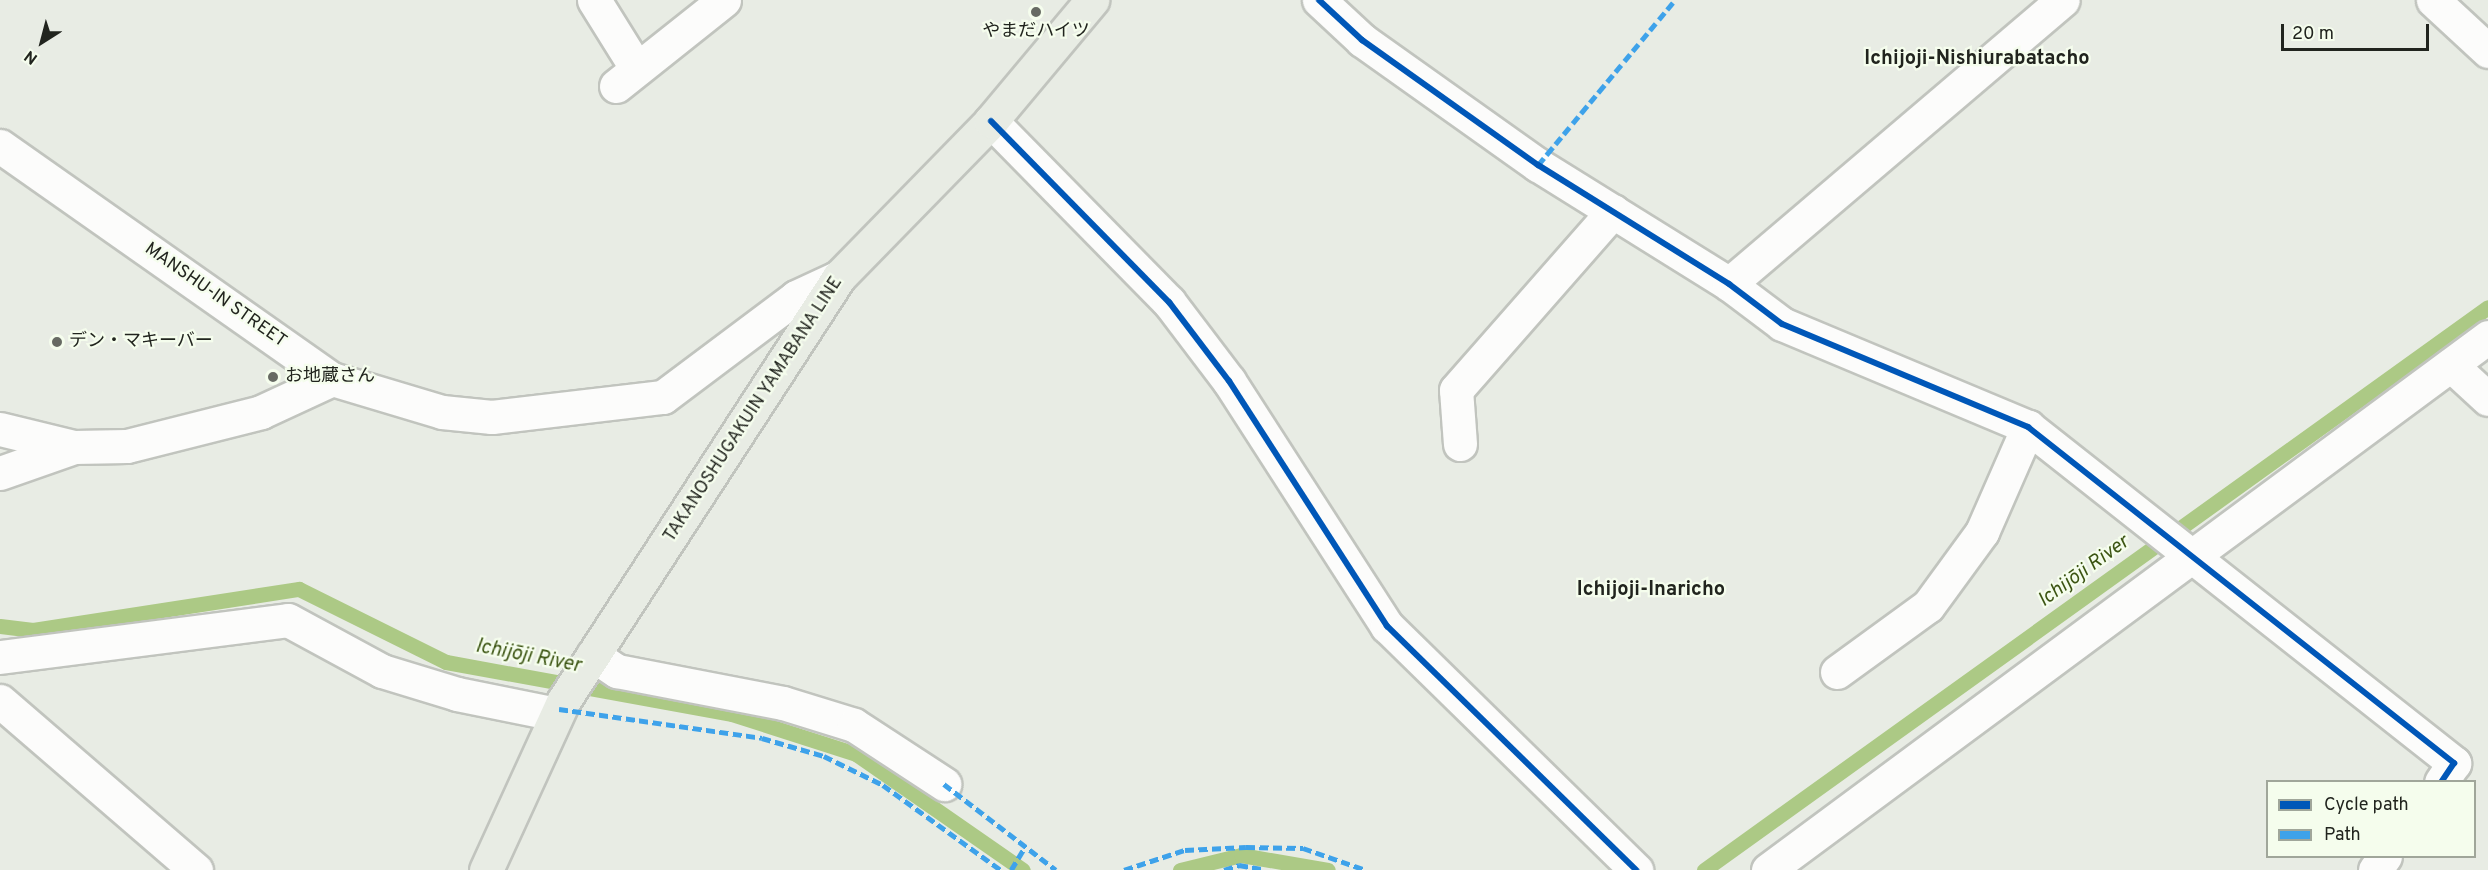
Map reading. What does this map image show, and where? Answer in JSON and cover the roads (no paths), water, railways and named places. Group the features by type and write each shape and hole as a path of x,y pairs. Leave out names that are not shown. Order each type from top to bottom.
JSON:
{"main road":[{"name":"TAKANOSHUGAKUIN YAMABANA LINE","path":"486,870 560,707 839,277 991,121 1092,0"}],"street":[{"path":"594,0 626,77 724,0"},
{"path":"1318,0 1362,40 1612,211 1729,284 1782,324 2028,427 2198,556 2454,763 2442,780"},
{"path":"1729,284 2063,0"},
{"path":"2433,0 2488,51"},
{"path":"991,121 1169,302 1229,381 1388,626 1636,870"},
{"name":"MANSHU-IN STREET","path":"0,146 332,379 442,412 492,417 663,397 796,297 839,277"},
{"path":"1460,444 1456,390 1612,211"},
{"path":"1768,870 2198,556 2488,337"},
{"path":"2451,365 2488,399"},
{"path":"0,429 74,447 127,446 261,412 332,379"},
{"path":"1837,672 1928,606 1982,532 2028,427"},
{"path":"0,473 74,447"},
{"path":"0,657 288,620 382,671 457,694 560,707"},
{"path":"589,661 617,671 783,703 854,725 944,784"},
{"path":"0,701 196,870"}],"waterway":[{"name":"Ichijōji River","path":"1704,870 2488,307"},
{"name":"Ichijōji River","path":"0,626 33,630 299,589 446,662 732,714 856,754 1023,870"},
{"name":"Ichijōji River","path":"1180,870 1241,855 1328,870"}],"place":[{"name":"やまだハイツ","path":"1036,12"},
{"name":"デン・マキーバー","path":"57,342"},
{"name":"お地蔵さん","path":"273,377"}],"district":[{"name":"Ichijoji-Nishiurabatacho","path":"1977,59"},
{"name":"Ichijoji-Inaricho","path":"1651,590"}]}
